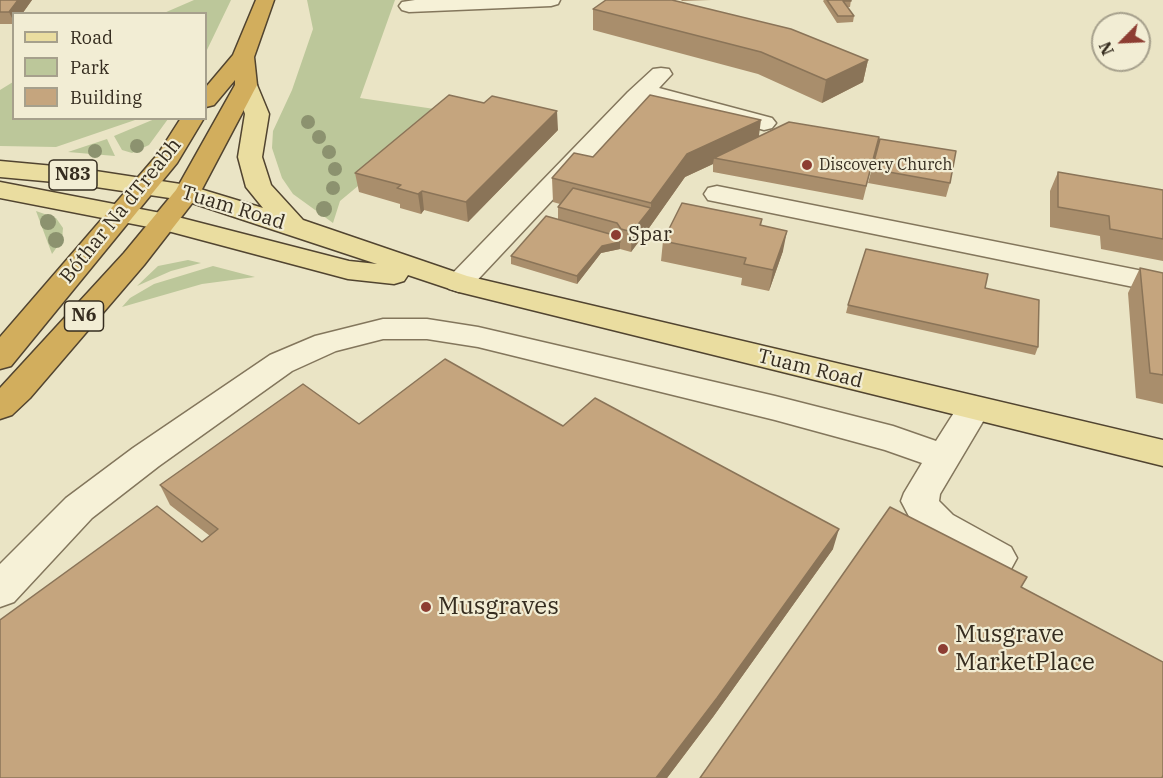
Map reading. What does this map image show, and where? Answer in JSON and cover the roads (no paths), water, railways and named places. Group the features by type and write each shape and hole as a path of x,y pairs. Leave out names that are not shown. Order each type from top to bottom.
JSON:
{"highway":[{"path":"207,99 243,57 265,0"},
{"path":"243,57 246,85"},
{"name":"Bóthar Na dTreabh","path":"0,406 18,390 166,222 187,193 246,85"},
{"name":"Bóthar Na dTreabh","path":"0,358 168,158 192,120"}],"main road":[{"path":"246,85 256,114 250,157 253,170 259,187 293,226"},
{"name":"Tuam Road","path":"0,169 76,176 187,193 293,226 459,283 1163,453"},
{"name":"Tuam Road","path":"0,190 166,222 348,270 459,283"}],"lane":[{"path":"412,0 409,6 551,0"},
{"path":"459,283 652,82 764,123"},
{"path":"717,194 1163,284"},
{"path":"0,590 79,508 146,457 281,363 326,344 383,329 427,329 478,337 775,408 892,439 944,458"},
{"path":"974,408 922,493 920,501 926,514 940,526 997,558"}],"place":[{"name":"Discovery Church","path":"807,165"},
{"name":"Spar","path":"616,235"},
{"name":"Musgraves","path":"426,607"},
{"name":"Musgrave MarketPlace","path":"943,649"}]}
